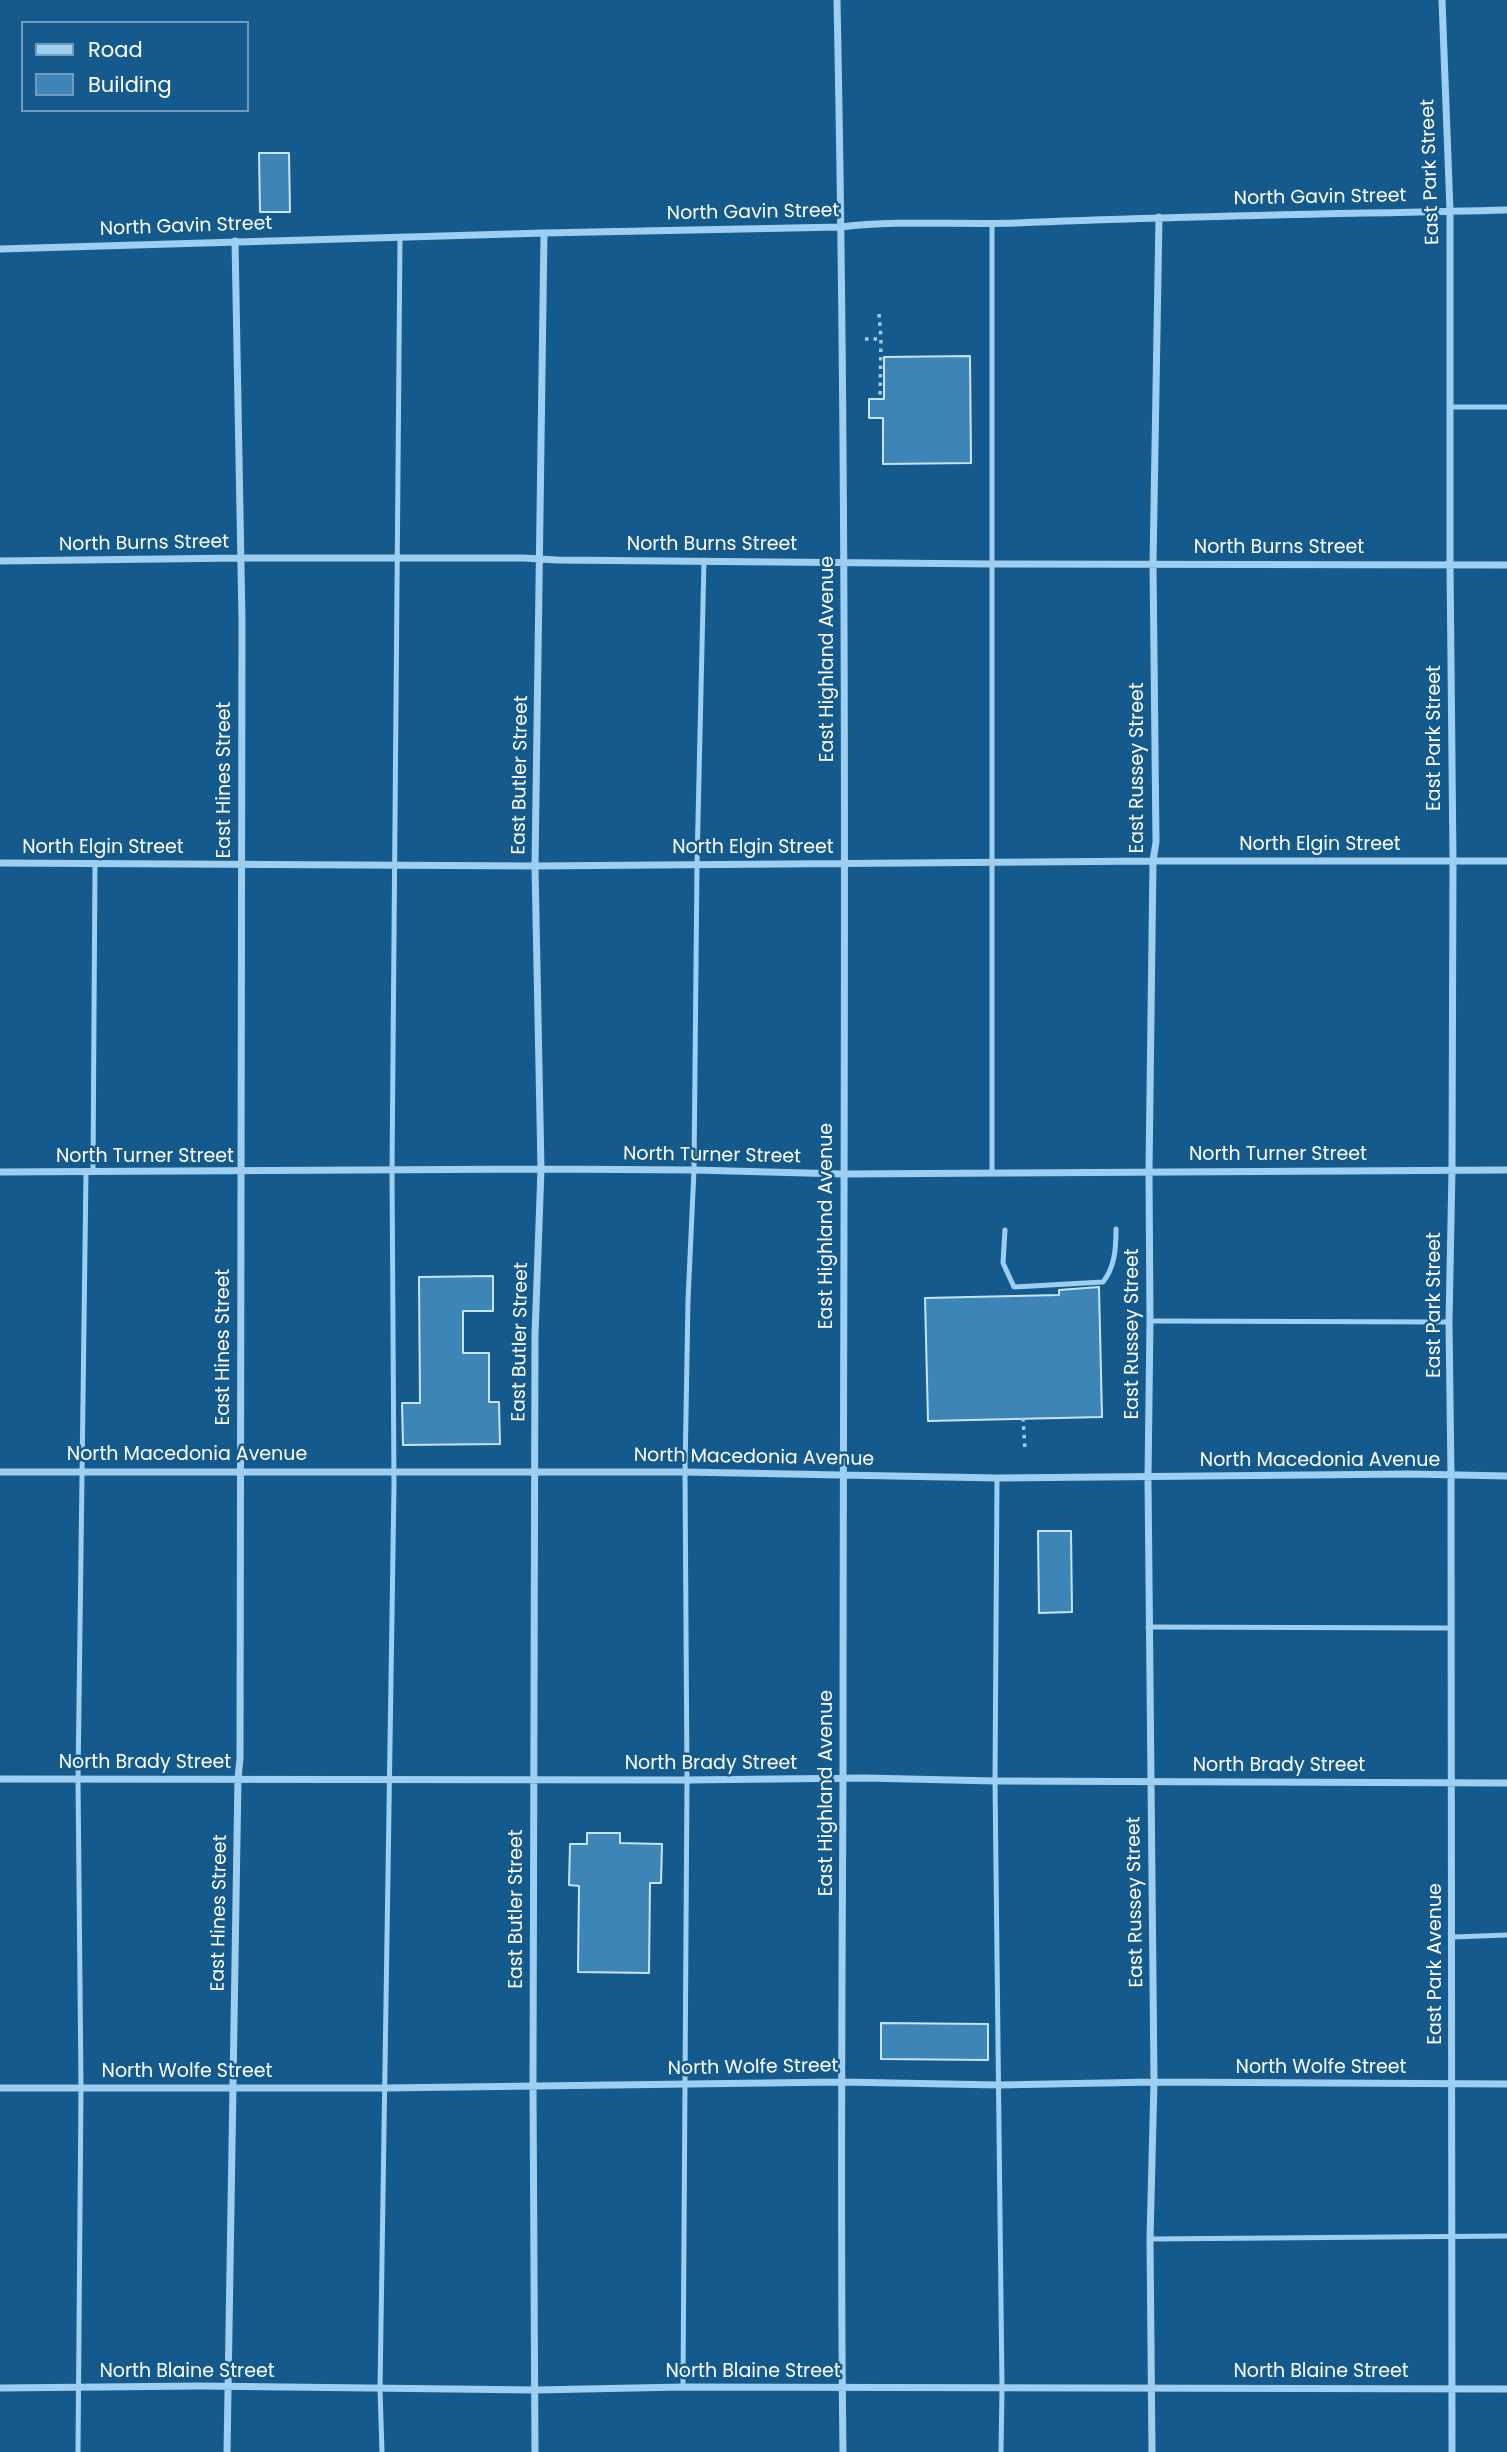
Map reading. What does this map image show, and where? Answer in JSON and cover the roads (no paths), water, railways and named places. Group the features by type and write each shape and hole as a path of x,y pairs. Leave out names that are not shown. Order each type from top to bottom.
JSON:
{"street":[{"name":"East Highland Avenue","path":"837,0 845,863 841,2082 843,2452"},
{"name":"East Park Street","path":"1442,0 1450,211 1453,860 1449,1322 1451,1476"},
{"name":"North Gavin Street","path":"0,249 841,227 863,224 992,224 1159,217 1507,210"},
{"name":"East Russey Street","path":"1152,2452 1150,2239 1154,2082 1147,1478 1153,861 1156,842 1153,564 1159,217"},
{"name":"East Butler Street","path":"535,2452 535,1335 541,1169 536,866 544,233"},
{"name":"East Hines Street","path":"227,2452 240,1759 240,558 235,241"},
{"name":"North Burns Street","path":"0,561 396,558 993,565 1507,565"},
{"name":"North Elgin Street","path":"0,863 536,866 1507,861"},
{"name":"North Turner Street","path":"0,1172 541,1169 843,1174 1507,1170"},
{"name":"North Macedonia Avenue","path":"0,1472 685,1472 997,1478 1411,1474 1507,1476"},
{"name":"East Park Avenue","path":"1451,1476 1452,2452"},
{"name":"North Brady Street","path":"0,1779 843,1779 1507,1783"},
{"name":"North Wolfe Street","path":"0,2088 384,2088 841,2082 999,2085 1154,2082 1507,2084"},
{"name":"North Blaine Street","path":"0,2388 1507,2389"}],"lane":[{"path":"992,224 992,1172"},
{"path":"383,2452 380,2389 394,1471 392,1171 400,237"},
{"path":"1450,407 1507,407"},
{"path":"683,2387 687,1780 685,1472 688,1300 694,1170 696,864 704,560"},
{"path":"78,2452 81,2088 78,1779 95,863"},
{"path":"1005,1230 1003,1262 1014,1287 1035,1287 1103,1282 1116,1253 1116,1229"},
{"path":"1150,1321 1449,1322"},
{"path":"997,1478 995,1781 1001,2452"},
{"path":"1148,1627 1450,1628"},
{"path":"1453,1937 1507,1936"},
{"path":"1150,2239 1507,2236"}]}
